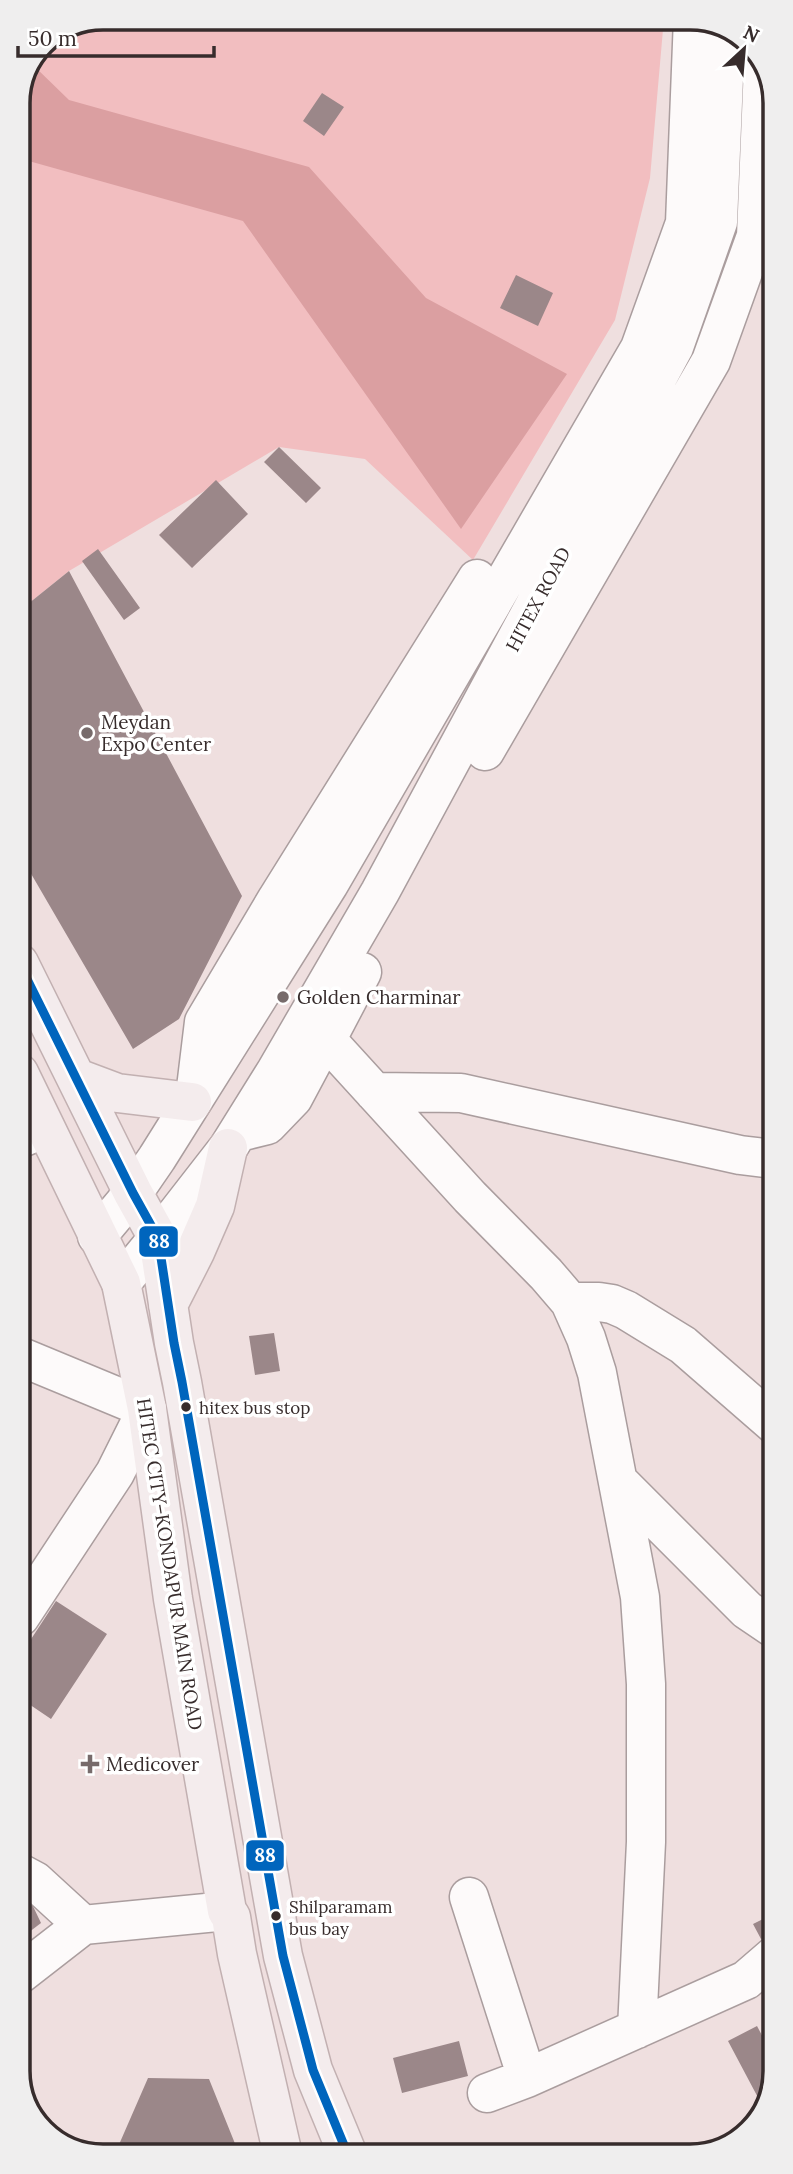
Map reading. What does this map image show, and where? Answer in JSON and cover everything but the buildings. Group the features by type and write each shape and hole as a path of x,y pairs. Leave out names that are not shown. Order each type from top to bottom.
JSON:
{"main road":[{"path":"30,984 158,1238 283,1956 313,2070 343,2144"},
{"path":"77,1078 117,1093 194,1100"},
{"name":"HITEC CITY–KONDAPUR MAIN ROAD","path":"32,1134 97,1236 121,1283 147,1409 173,1599 227,1911 231,1917 280,2144"},
{"path":"168,1305 215,1206 234,1140"}],"street":[{"name":"HITEX ROAD","path":"194,1100 204,1023 284,887 625,342 664,217 676,30"},
{"name":"HITEX ROAD","path":"97,1236 133,1193 157,1158 329,884 640,348 685,223 693,30"},
{"name":"HITEX ROAD","path":"121,1283 234,1140 380,892 674,348 718,222 726,39"},
{"name":"HITEX ROAD","path":"234,1140 267,1125 293,1098 325,1038 331,1033 400,898 711,361 756,236 763,167"},
{"path":"325,1038 470,1197 546,1274 570,1302 586,1338 597,1373 640,1597 646,1685 646,1842 637,2029"},
{"path":"374,1092 461,1093 757,1157"},
{"path":"570,1302 599,1302 626,1310 683,1345 763,1415"},
{"path":"30,1361 147,1409 115,1473 30,1603"},
{"path":"619,1482 747,1611 763,1621"},
{"path":"30,1878 83,1925"},
{"path":"469,1897 527,2078"},
{"path":"30,1966 83,1925 227,1911"},
{"path":"487,2092 527,2078 637,2029 761,1988"}],"shaded area":[{"path":"103,30 663,30 650,178 615,320 473,560 365,459 279,447 69,571 30,602 30,98 37,71 55,48 75,35"},
{"path":"38,70 69,100 309,167 426,298 567,374 461,529 243,221 30,161 30,98"}],"transit line":[{"name":"88","path":"30,985 158,1238 174,1343 283,1956 313,2070 343,2144"}],"place":[{"name":"Meydan Expo Center","path":"87,733"},
{"name":"Golden Charminar","path":"283,997"},
{"name":"hitex bus stop","path":"186,1407"},
{"name":"Medicover","path":"90,1764"},
{"name":"Shilparamam bus bay","path":"276,1916"}]}
